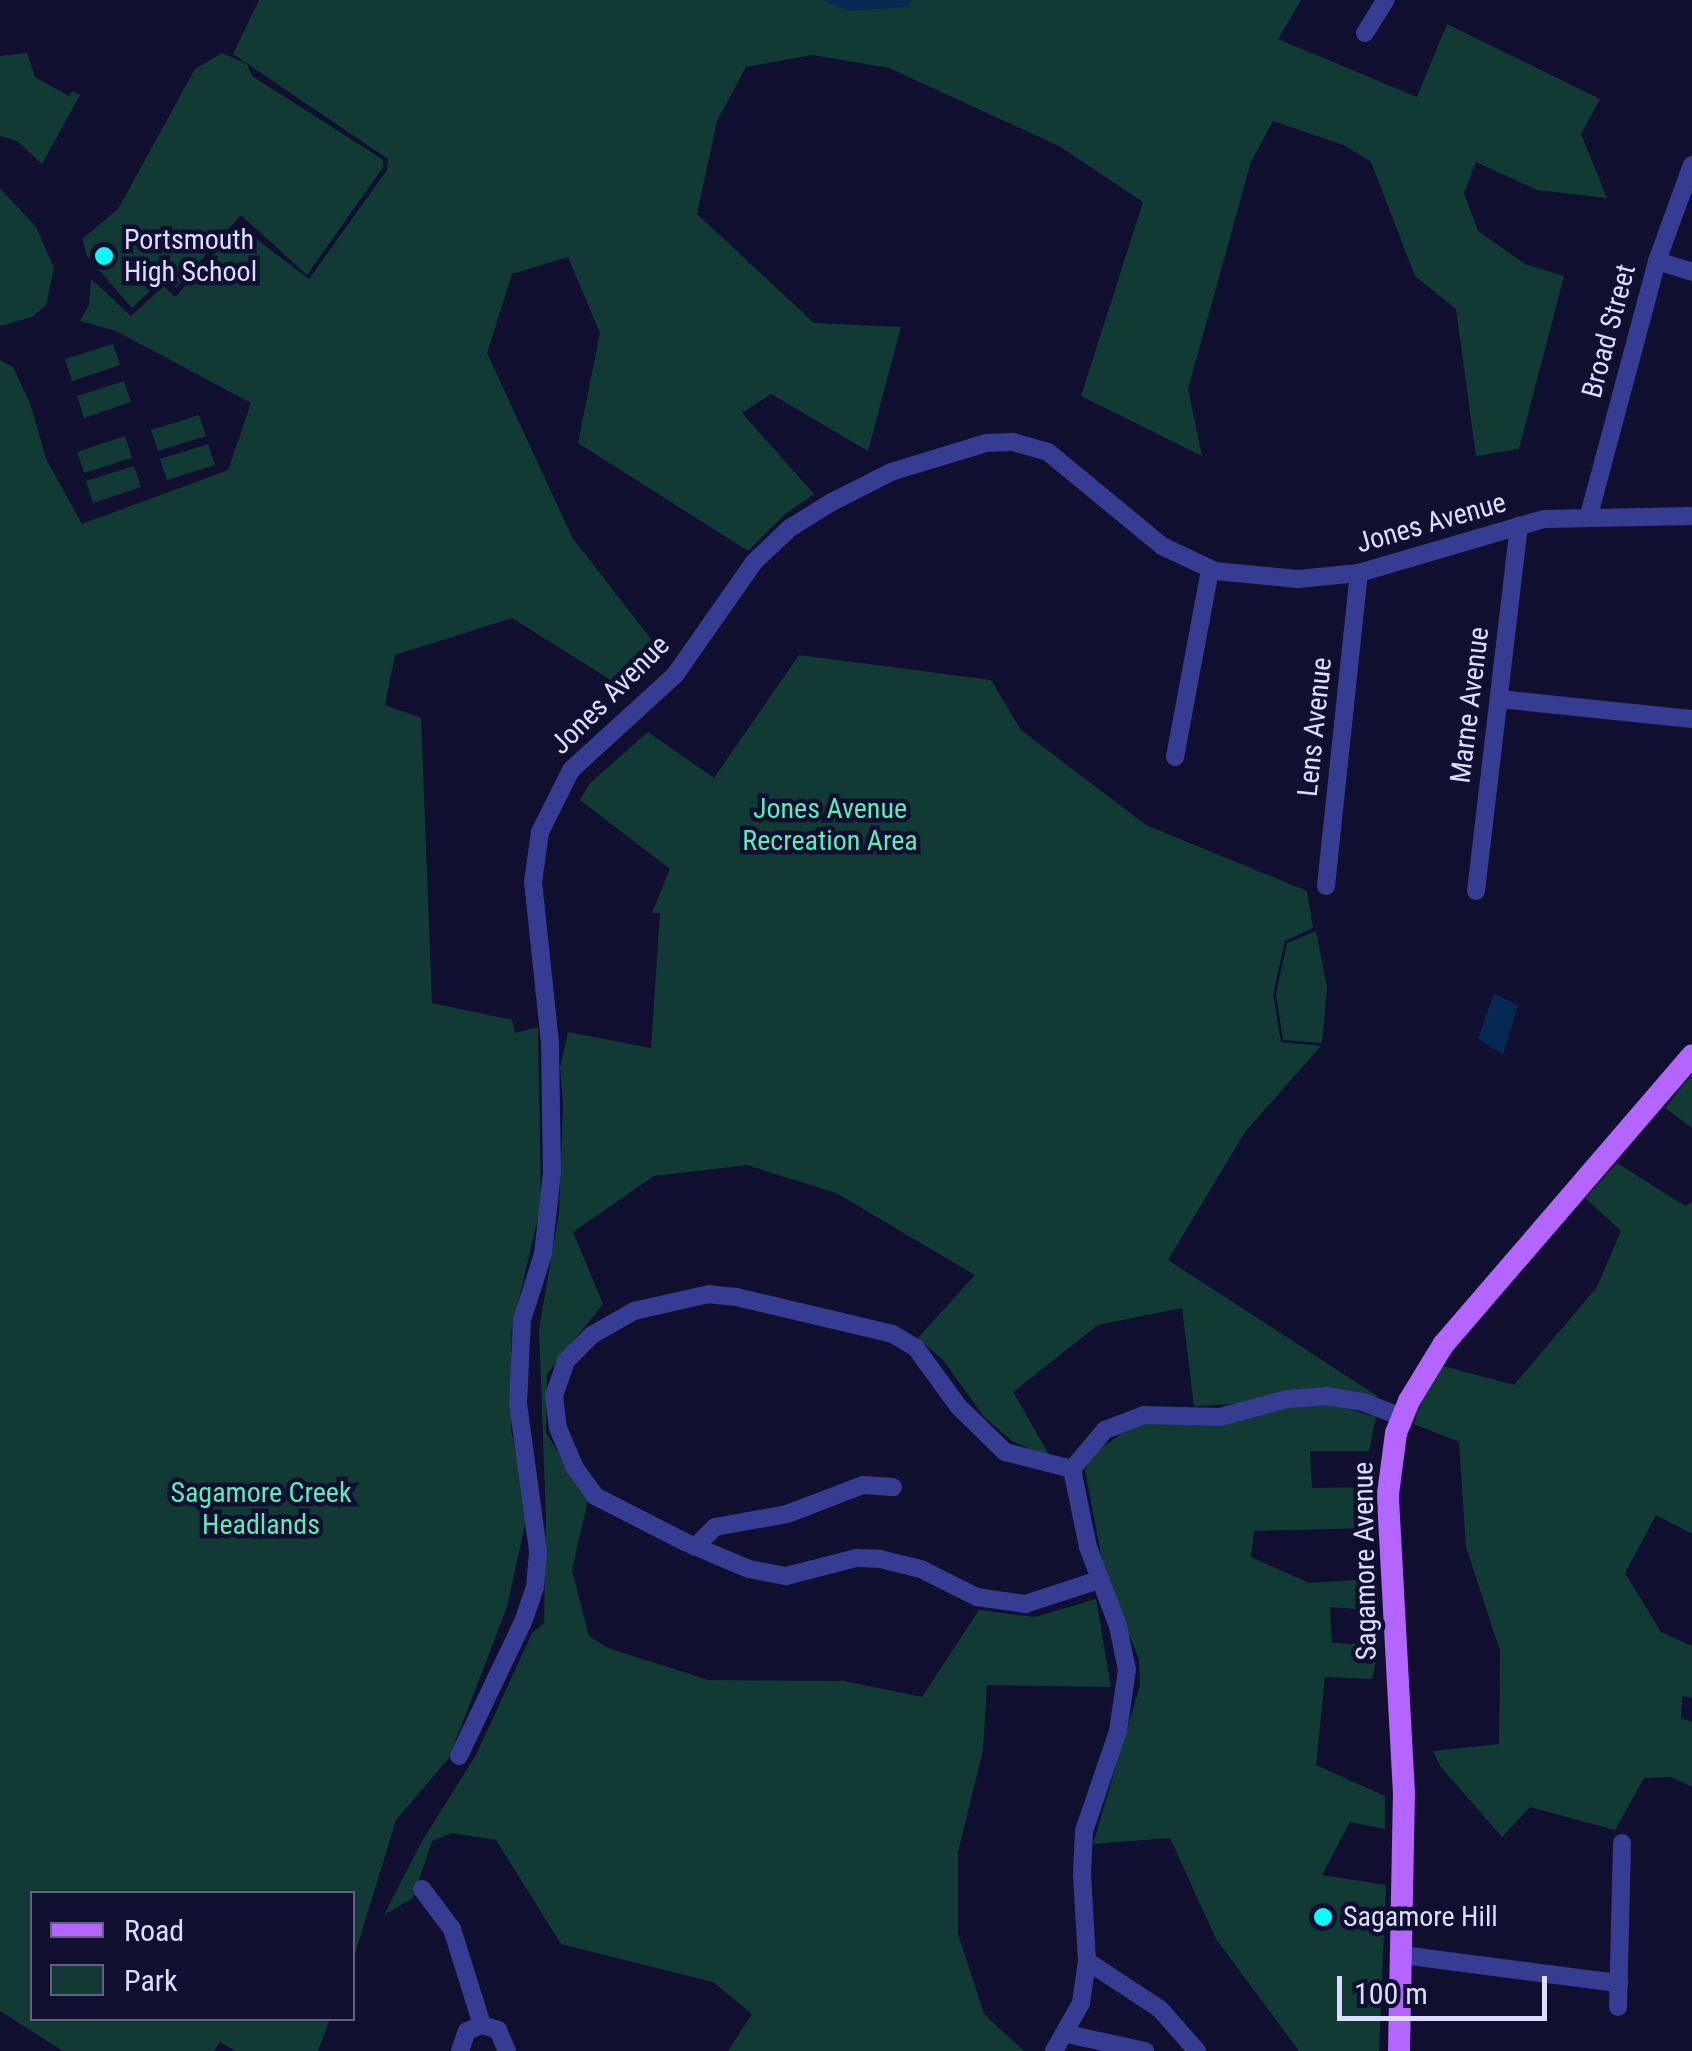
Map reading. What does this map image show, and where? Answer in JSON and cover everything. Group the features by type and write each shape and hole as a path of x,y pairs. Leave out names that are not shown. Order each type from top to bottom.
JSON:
{"main road":[{"name":"Sagamore Avenue","path":"1399,2051 1404,1794 1388,1494 1402,1417 1443,1345 1692,1055"}],"street":[{"path":"1365,33 1386,0"},
{"name":"Broad Street","path":"1589,515 1657,261 1692,165"},
{"path":"1657,261 1692,272"},
{"name":"Jones Avenue","path":"460,1756 502,1670 535,1587 538,1551 521,1438 520,1345 543,1254 552,1173 550,1043 533,882 540,832 571,770 674,675 754,562 790,528 890,472 960,448 1013,442 1048,452 1162,546 1210,570 1298,579 1360,573 1519,526 1589,515 1692,516"},
{"name":"Marne Avenue","path":"1476,891 1519,526"},
{"path":"1175,757 1210,570"},
{"name":"Lens Avenue","path":"1326,886 1360,573"},
{"path":"1499,699 1692,719"},
{"path":"1072,1469 1004,1452 958,1406 916,1348 892,1334 736,1296 685,1298 634,1311 592,1335 566,1362 554,1396 558,1428 575,1468 595,1496 749,1569 786,1576 856,1558 904,1563 977,1598 1025,1604 1099,1580"},
{"path":"1054,2051 1082,2003 1087,1961 1083,1842 1118,1731 1127,1670 1118,1626 1079,1513 1072,1469 1105,1430 1144,1415 1220,1417 1287,1399 1326,1396 1363,1402 1402,1417"},
{"path":"696,1547 715,1527 788,1514 863,1485 893,1487"},
{"path":"1618,2007 1622,1843"},
{"path":"422,1889 452,1929 482,2025"},
{"path":"1402,1955 1619,1982"},
{"path":"1087,1961 1160,2008 1197,2051"},
{"path":"460,2051 467,2031 482,2025 498,2030 507,2051"},
{"path":"1066,2034 1145,2051"}],"green space":[{"name":"Sagamore Creek Headlands","path":"259,0 1301,0 1278,39 1417,97 1447,24 1600,99 1581,134 1607,198 1537,190 1476,162 1464,193 1478,231 1525,264 1564,276 1519,449 1476,456 1456,309 1415,276 1371,162 1344,145 1273,121 1251,162 1188,389 1202,456 1081,396 1143,202 1059,146 889,68 812,55 746,67 717,121 697,214 814,323 901,327 868,451 771,394 742,413 814,494 784,515 748,551 578,443 600,333 568,257 512,274 487,353 572,537 664,656 625,689 512,618 395,655 385,705 421,718 432,1003 512,1020 515,1033 538,1027 541,1205 511,1333 511,1430 529,1506 507,1607 449,1758 396,1820 355,1953 355,1891 30,1891 30,2021 329,2021 318,2051 235,2051 220,2042 214,2051 63,2051 0,2011 0,360 13,367 30,403 46,459 82,524 228,470 251,403 116,331 80,321 89,305 91,279 131,316 164,286 175,297 239,226 309,279 387,170 388,159 233,54"},
{"path":"27,53 35,77 69,96 73,91 80,95 42,164 17,141 0,136 0,56"},
{"path":"222,53 247,64 252,76 382,159 384,166 307,275 241,215 176,288 165,277 132,308 87,256 82,239 118,209 195,69"},
{"path":"0,188 36,227 54,268 46,305 32,317 0,326"},
{"path":"113,344 120,365 72,381 65,359"},
{"path":"124,381 131,402 84,418 77,396"},
{"path":"199,415 206,436 158,451 151,430"},
{"path":"125,436 132,458 84,473 77,452"},
{"path":"208,444 215,465 167,480 160,459"},
{"path":"134,466 141,487 93,503 86,481"},
{"name":"Jones Avenue Recreation Area","path":"799,655 991,680 1021,730 1146,825 1307,891 1313,928 1285,941 1273,994 1281,1042 1321,1046 1245,1132 1168,1260 1379,1397 1194,1406 1182,1308 1098,1325 1013,1392 1051,1458 1012,1441 984,1417 944,1361 918,1338 975,1275 836,1193 747,1165 654,1176 573,1232 603,1304 547,1374 546,1433 588,1500 572,1570 589,1636 608,1648 708,1680 844,1681 922,1697 979,1610 1035,1617 1096,1599 1111,1687 987,1685 983,1750 958,1852 958,1934 984,2014 1024,2051 728,2051 752,2014 713,1982 561,1944 496,1840 452,1833 432,1841 413,1898 384,1915 422,1841 476,1755 532,1633 544,1623 546,1518 539,1330 559,1212 563,1105 560,1067 568,1032 651,1048 660,913 652,913 670,869 580,800 590,783 648,732 714,778"},
{"path":"1316,931 1327,988 1322,1043 1283,1040 1276,994 1287,943"},
{"path":"1692,1074 1692,1128 1665,1108"},
{"path":"1617,1163 1685,1206 1692,1202 1692,1534 1656,1515 1625,1573 1661,1632 1692,1646 1692,1698 1682,1696 1681,1718 1692,1722 1692,1787 1671,1777 1644,1778 1615,1830 1530,1807 1502,1837 1440,1766 1433,1751 1499,1744 1500,1651 1466,1547 1459,1442 1414,1424 1424,1394 1443,1366 1514,1385 1597,1287 1621,1231 1585,1198"},
{"path":"1326,1402 1376,1417 1369,1451 1310,1451 1312,1488 1370,1487 1373,1528 1254,1531 1251,1557 1309,1583 1373,1579 1373,1610 1330,1607 1332,1643 1380,1645 1372,1679 1325,1677 1316,1765 1385,1796 1385,1829 1350,1822 1322,1875 1386,1885 1379,2051 1299,2051 1216,1939 1170,1838 1093,1844 1140,1685 1139,1659 1105,1576 1085,1470 1091,1456 1138,1421 1236,1422 1270,1410"}],"water":[{"path":"823,0 912,0 907,7 848,11"},
{"path":"1494,994 1518,1005 1503,1055 1478,1038"}],"place":[{"name":"Portsmouth High School","path":"104,256"},
{"name":"Sagamore Hill","path":"1323,1917"}]}
